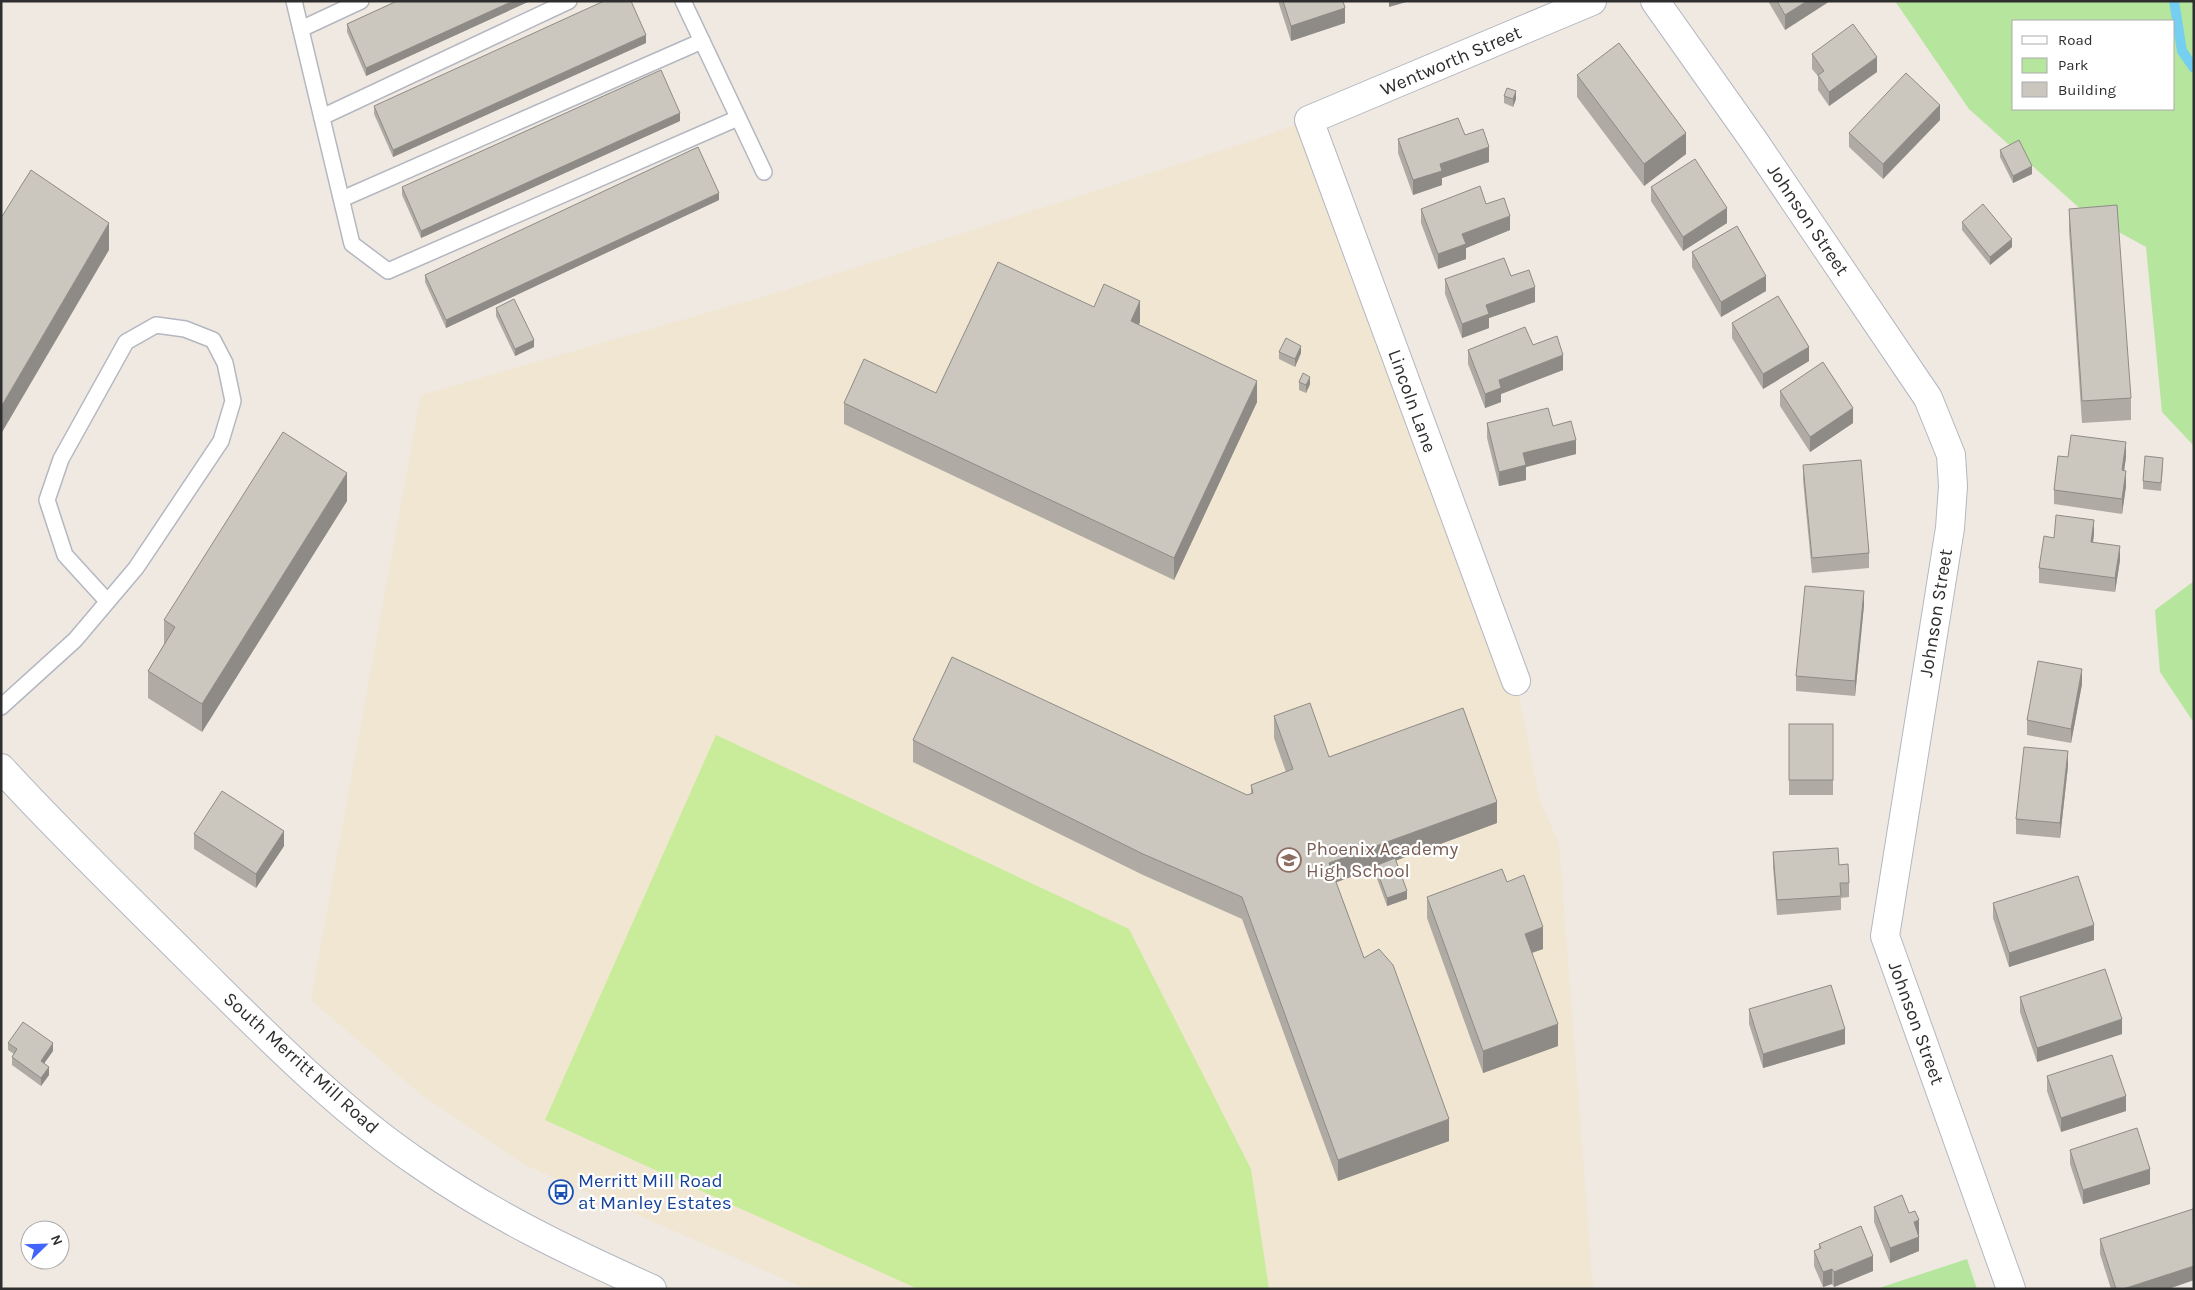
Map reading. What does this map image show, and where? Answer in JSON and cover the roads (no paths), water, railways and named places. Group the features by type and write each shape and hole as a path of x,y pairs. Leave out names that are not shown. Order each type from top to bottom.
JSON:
{"street":[{"name":"Wentworth Street","path":"1309,120 1592,1"},
{"name":"Johnson Street","path":"1655,1 1754,141 1928,398 1950,455 1952,486 1950,528 1885,936 2011,1289"},
{"name":"Lincoln Lane","path":"1309,120 1516,681"},
{"name":"South Merritt Mill Road","path":"1,768 48,818 232,1002 366,1124 416,1162 516,1225 652,1289"}],"lane":[{"path":"294,1 352,244 388,272 738,118"},
{"path":"301,29 361,1"},
{"path":"322,117 569,1"},
{"path":"683,1 764,172"},
{"path":"342,199 702,41"},
{"path":"1,707 75,640 136,568 222,441 233,401 225,363 213,340 185,328 156,326 126,342 61,459 47,500 64,555 107,601"}],"waterway":[{"path":"2174,1 2182,51 2194,68"}],"place":[{"name":"Phoenix Academy High School","path":"1289,860"},
{"name":"Merritt Mill Road at Manley Estates","path":"561,1192"}]}
